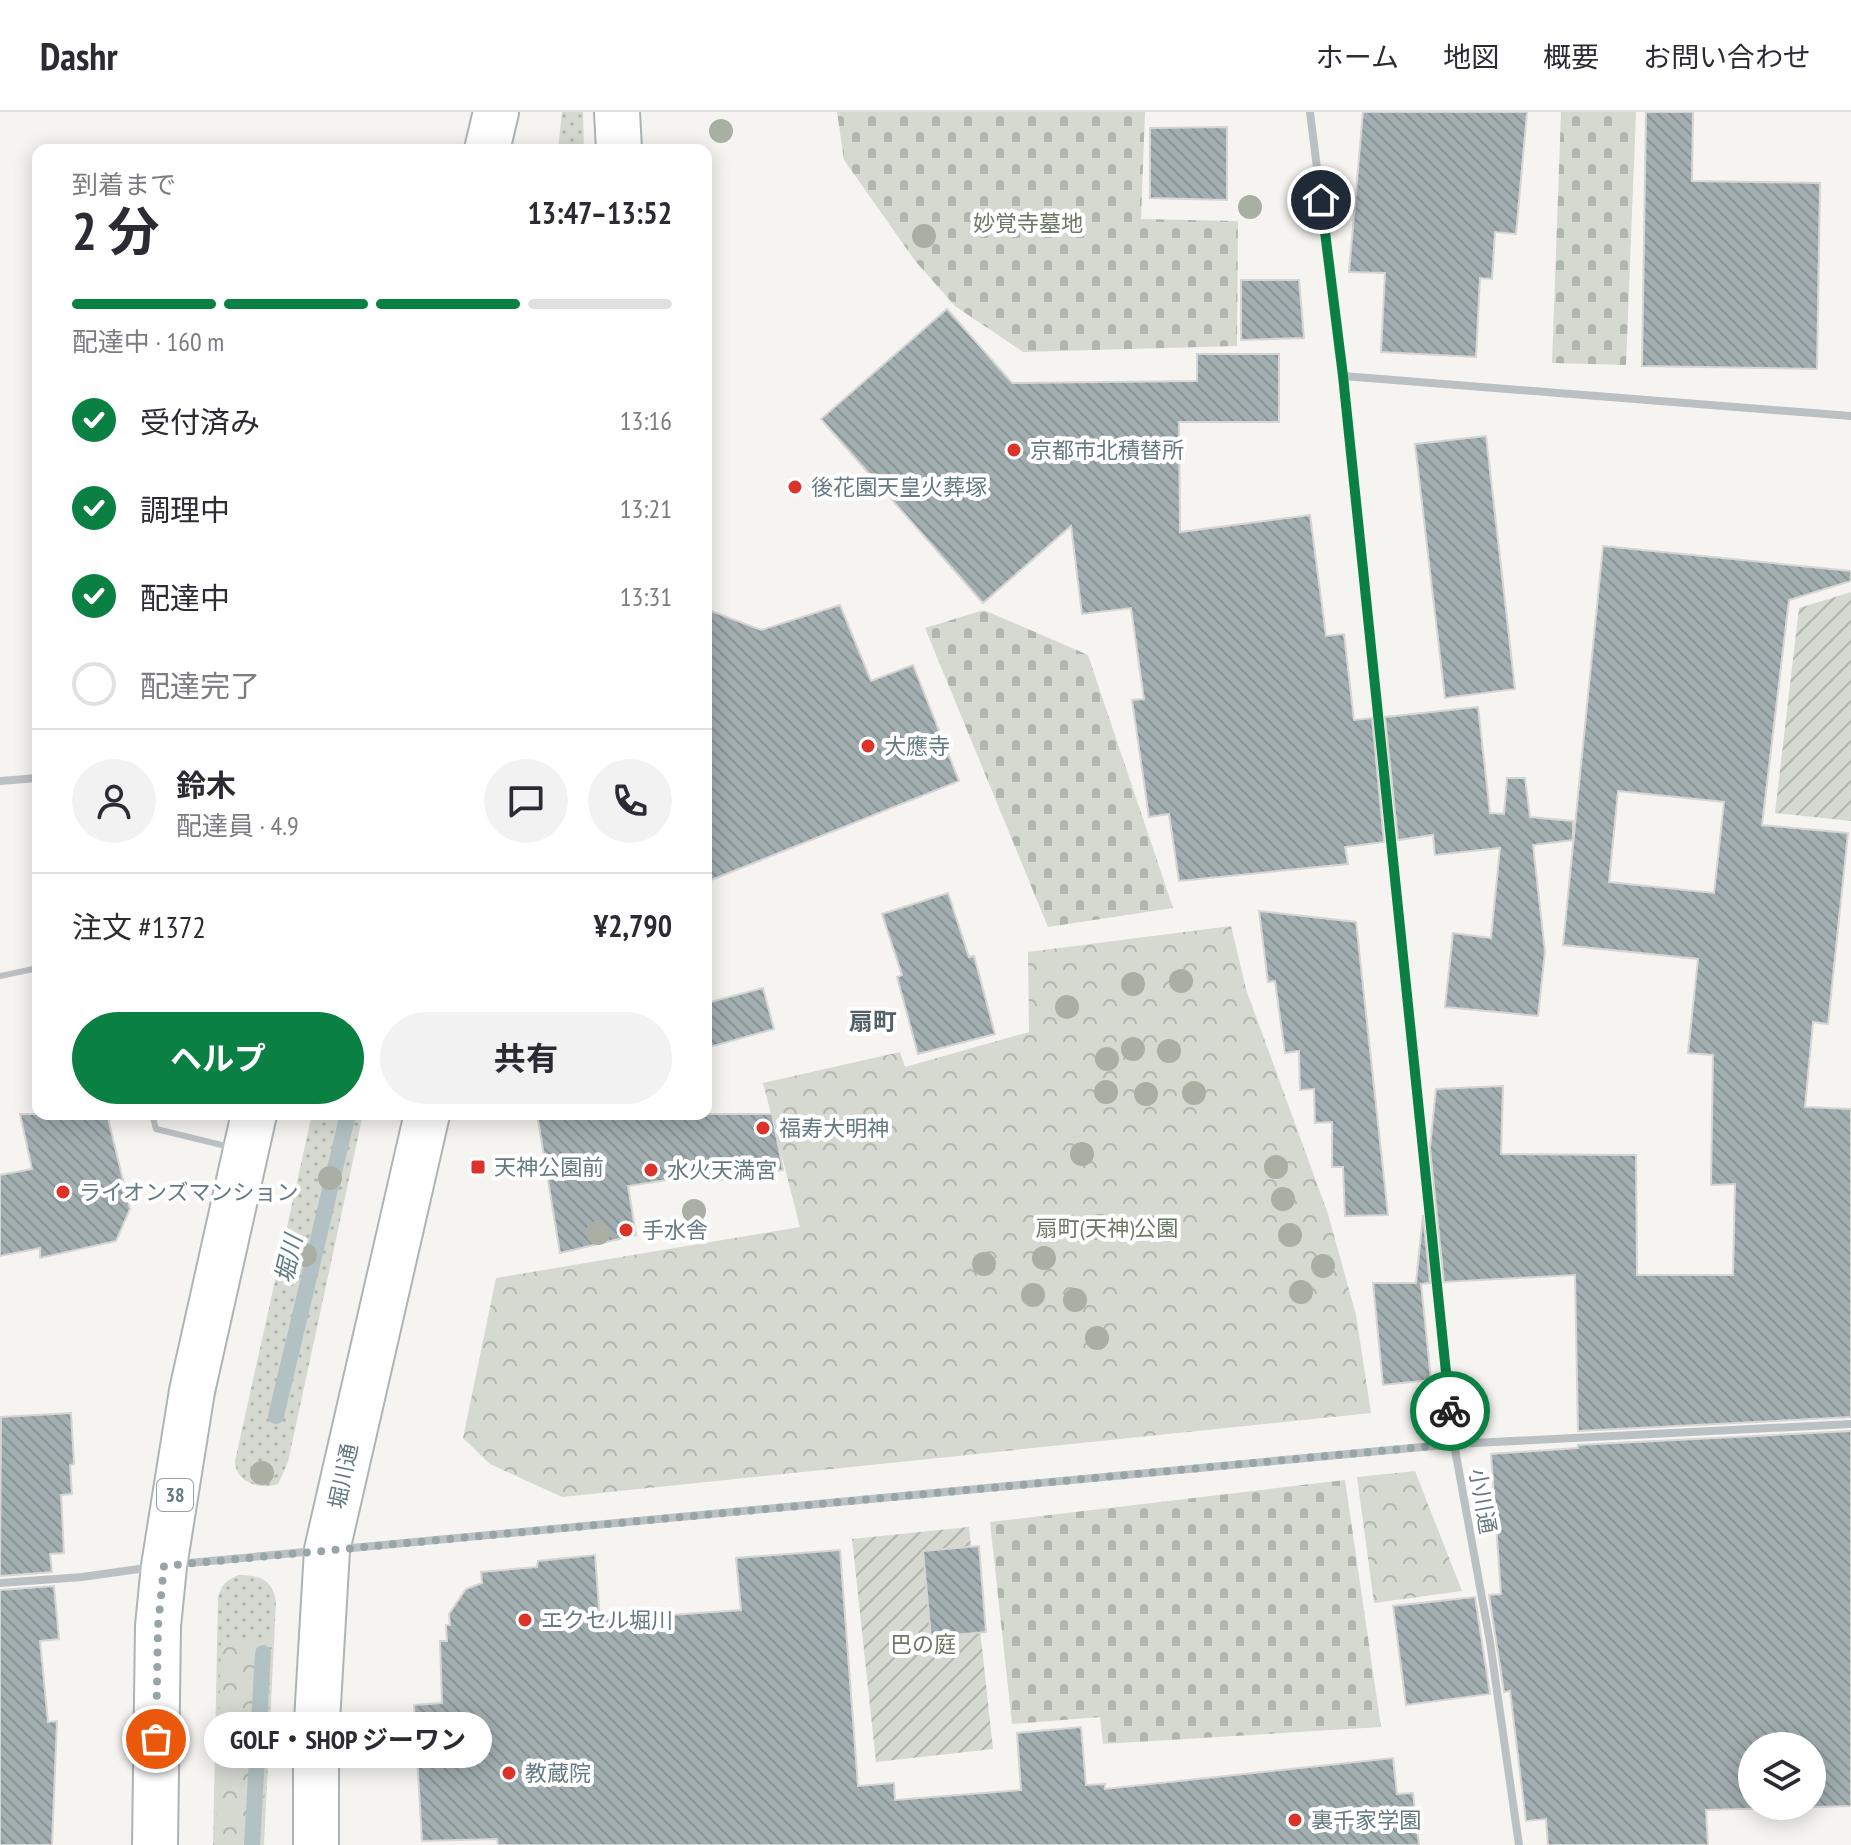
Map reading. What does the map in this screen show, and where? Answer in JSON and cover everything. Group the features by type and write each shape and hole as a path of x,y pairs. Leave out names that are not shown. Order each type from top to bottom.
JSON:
{"main road":[{"path":"488,144 496,112"},
{"path":"617,112 619,144"},
{"name":"堀川通","path":"316,1845 316,1738 327,1550 426,1120"},
{"name":"38","path":"155,1845 158,1626 164,1566 192,1391 249,1132"}],"street":[{"name":"小川通","path":"1310,112 1343,376 1454,1444 1490,1642 1519,1845"},
{"path":"1343,376 1851,416"},
{"path":"0,781 32,778"},
{"path":"0,1583 1454,1444 1851,1424"}],"lane":[{"path":"0,976 32,969"},
{"path":"154,1120 156,1129 249,1132"}],"green space":[{"path":"562,112 583,112 584,144 559,144"},
{"name":"妙覚寺墓地","path":"837,112 1145,112 1141,219 1238,221 1237,346 1023,352 955,306 916,262 844,160"},
{"path":"1561,112 1636,112 1626,365 1552,363"},
{"path":"1851,592 1851,821 1775,813 1799,608"},
{"path":"984,610 1088,655 1173,908 1048,927 925,628"},
{"name":"扇町(天神)公園","path":"1231,926 1246,989 1328,1214 1356,1315 1371,1413 562,1497 490,1464 463,1438 496,1278 800,1227 763,1083 900,1052 905,1067 1029,1032 1028,952"},
{"path":"311,1120 362,1120 288,1462 278,1484 264,1486 244,1480 236,1469 235,1461"},
{"path":"1415,1471 1462,1591 1374,1603 1357,1477"},
{"path":"1345,1480 1381,1727 1103,1744 1100,1717 1012,1724 990,1522"},
{"name":"巴の庭","path":"969,1527 993,1749 876,1762 852,1539"},
{"path":"239,1575 264,1580 272,1588 276,1602 264,1845 213,1845 218,1598 225,1584"},
{"path":"221,1638 272,1640 262,1845 216,1845"}],"building":[{"path":"1363,112 1527,112 1516,234 1495,232 1492,279 1480,278 1476,357 1381,352 1385,273 1349,272"},
{"path":"1646,112 1693,112 1692,181 1820,183 1817,369 1642,366"},
{"path":"1227,127 1227,200 1150,198 1150,128"},
{"path":"1241,280 1299,280 1304,338 1241,340"},
{"path":"947,309 1012,383 1197,381 1197,354 1279,354 1279,422 1179,422 1180,532 1310,515 1326,636 1344,634 1354,720 1372,718 1384,842 1345,847 1348,864 1179,881 1169,814 1149,817 1132,700 1144,699 1131,608 1082,614 1071,526 983,603 821,419"},
{"path":"1486,436 1515,689 1445,698 1415,444"},
{"path":"1603,546 1851,571 1851,581 1789,600 1762,825 1848,833 1828,1024 1813,1022 1805,1107 1851,1109 1851,1417 1578,1431 1575,1275 1444,1282 1430,1148 1436,1089 1503,1086 1501,1154 1636,1155 1637,1275 1733,1275 1735,1184 1711,1185 1713,1055 1688,1053 1698,959 1563,945","holes":["1618,791 1724,802 1714,893 1609,882"]},
{"path":"840,605 871,681 913,665 959,781 712,880 712,611 761,630"},
{"path":"1478,707 1490,813 1504,814 1507,778 1525,778 1530,817 1573,821 1573,840 1533,845 1545,952 1538,1016 1445,1007 1453,933 1491,938 1500,848 1435,855 1433,835 1398,840 1385,717"},
{"path":"948,893 969,957 974,956 995,1034 918,1054 897,977 902,975 882,914"},
{"path":"1259,911 1356,922 1388,1215 1345,1216 1343,1167 1332,1167 1332,1122 1315,1123 1314,1089 1300,1090 1299,1051 1285,1053 1275,981 1268,982"},
{"path":"763,988 774,1029 712,1046 712,1001"},
{"name":"ライオンズマンション","path":"20,1114 32,1114 32,1120 108,1120 130,1209 116,1241 40,1258 40,1248 0,1256 0,1175 32,1169"},
{"path":"712,1114 772,1114 783,1170 714,1181 712,1173 628,1186 636,1235 560,1253 538,1120 712,1120"},
{"path":"1423,1215 1430,1283 1421,1284 1431,1380 1383,1385 1373,1283 1416,1283"},
{"path":"71,1413 72,1494 61,1495 64,1553 50,1554 52,1572 0,1576 1,1417"},
{"path":"1851,1431 1851,1806 1826,1807 1826,1732 1738,1732 1738,1809 1706,1810 1708,1845 1548,1845 1546,1819 1526,1821 1510,1691 1504,1692 1489,1595 1501,1594 1491,1454 1578,1448 1578,1445"},
{"path":"979,1546 986,1632 931,1637 923,1551"},
{"path":"840,1550 858,1786 894,1783 895,1800 1021,1790 1017,1733 1081,1727 1086,1785 1105,1784 1105,1789 1393,1758 1397,1794 1413,1793 1419,1845 498,1845 497,1839 422,1841 414,1705 442,1703 440,1641 447,1641 449,1614 466,1589 482,1583 481,1572 537,1567 538,1561 595,1555 600,1620 741,1610 736,1558"},
{"path":"54,1586 59,1639 40,1641 48,1722 57,1721 52,1845 0,1845 0,1590"},
{"path":"1475,1597 1490,1694 1406,1705 1393,1606"}],"waterway":[{"name":"堀川","path":"276,1416 347,1120"},
{"name":"堀川","path":"252,1845 263,1653"}],"way so far":[{"path":"156,1739 158,1626 164,1566 1454,1444 1450,1411"}],"place":[{"name":"京都市北積替所","path":"1014,450"},
{"name":"後花園天皇火葬塚","path":"795,487"},
{"name":"大應寺","path":"868,746"},
{"name":"福寿大明神","path":"763,1128"},
{"name":"天神公園前","path":"478,1167"},
{"name":"水火天満宮","path":"651,1170"},
{"name":"ライオンズマンション","path":"63,1192"},
{"name":"手水舎","path":"626,1230"},
{"name":"エクセル堀川","path":"525,1620"},
{"name":"GOLF・SHOP ジーワン","path":"156,1739"},
{"name":"教蔵院","path":"509,1773"},
{"name":"裏千家学園","path":"1295,1820"}],"district":[{"name":"扇町","path":"873,1022"}],"route":[{"path":"1321,200 1343,376 1450,1411"}]}
